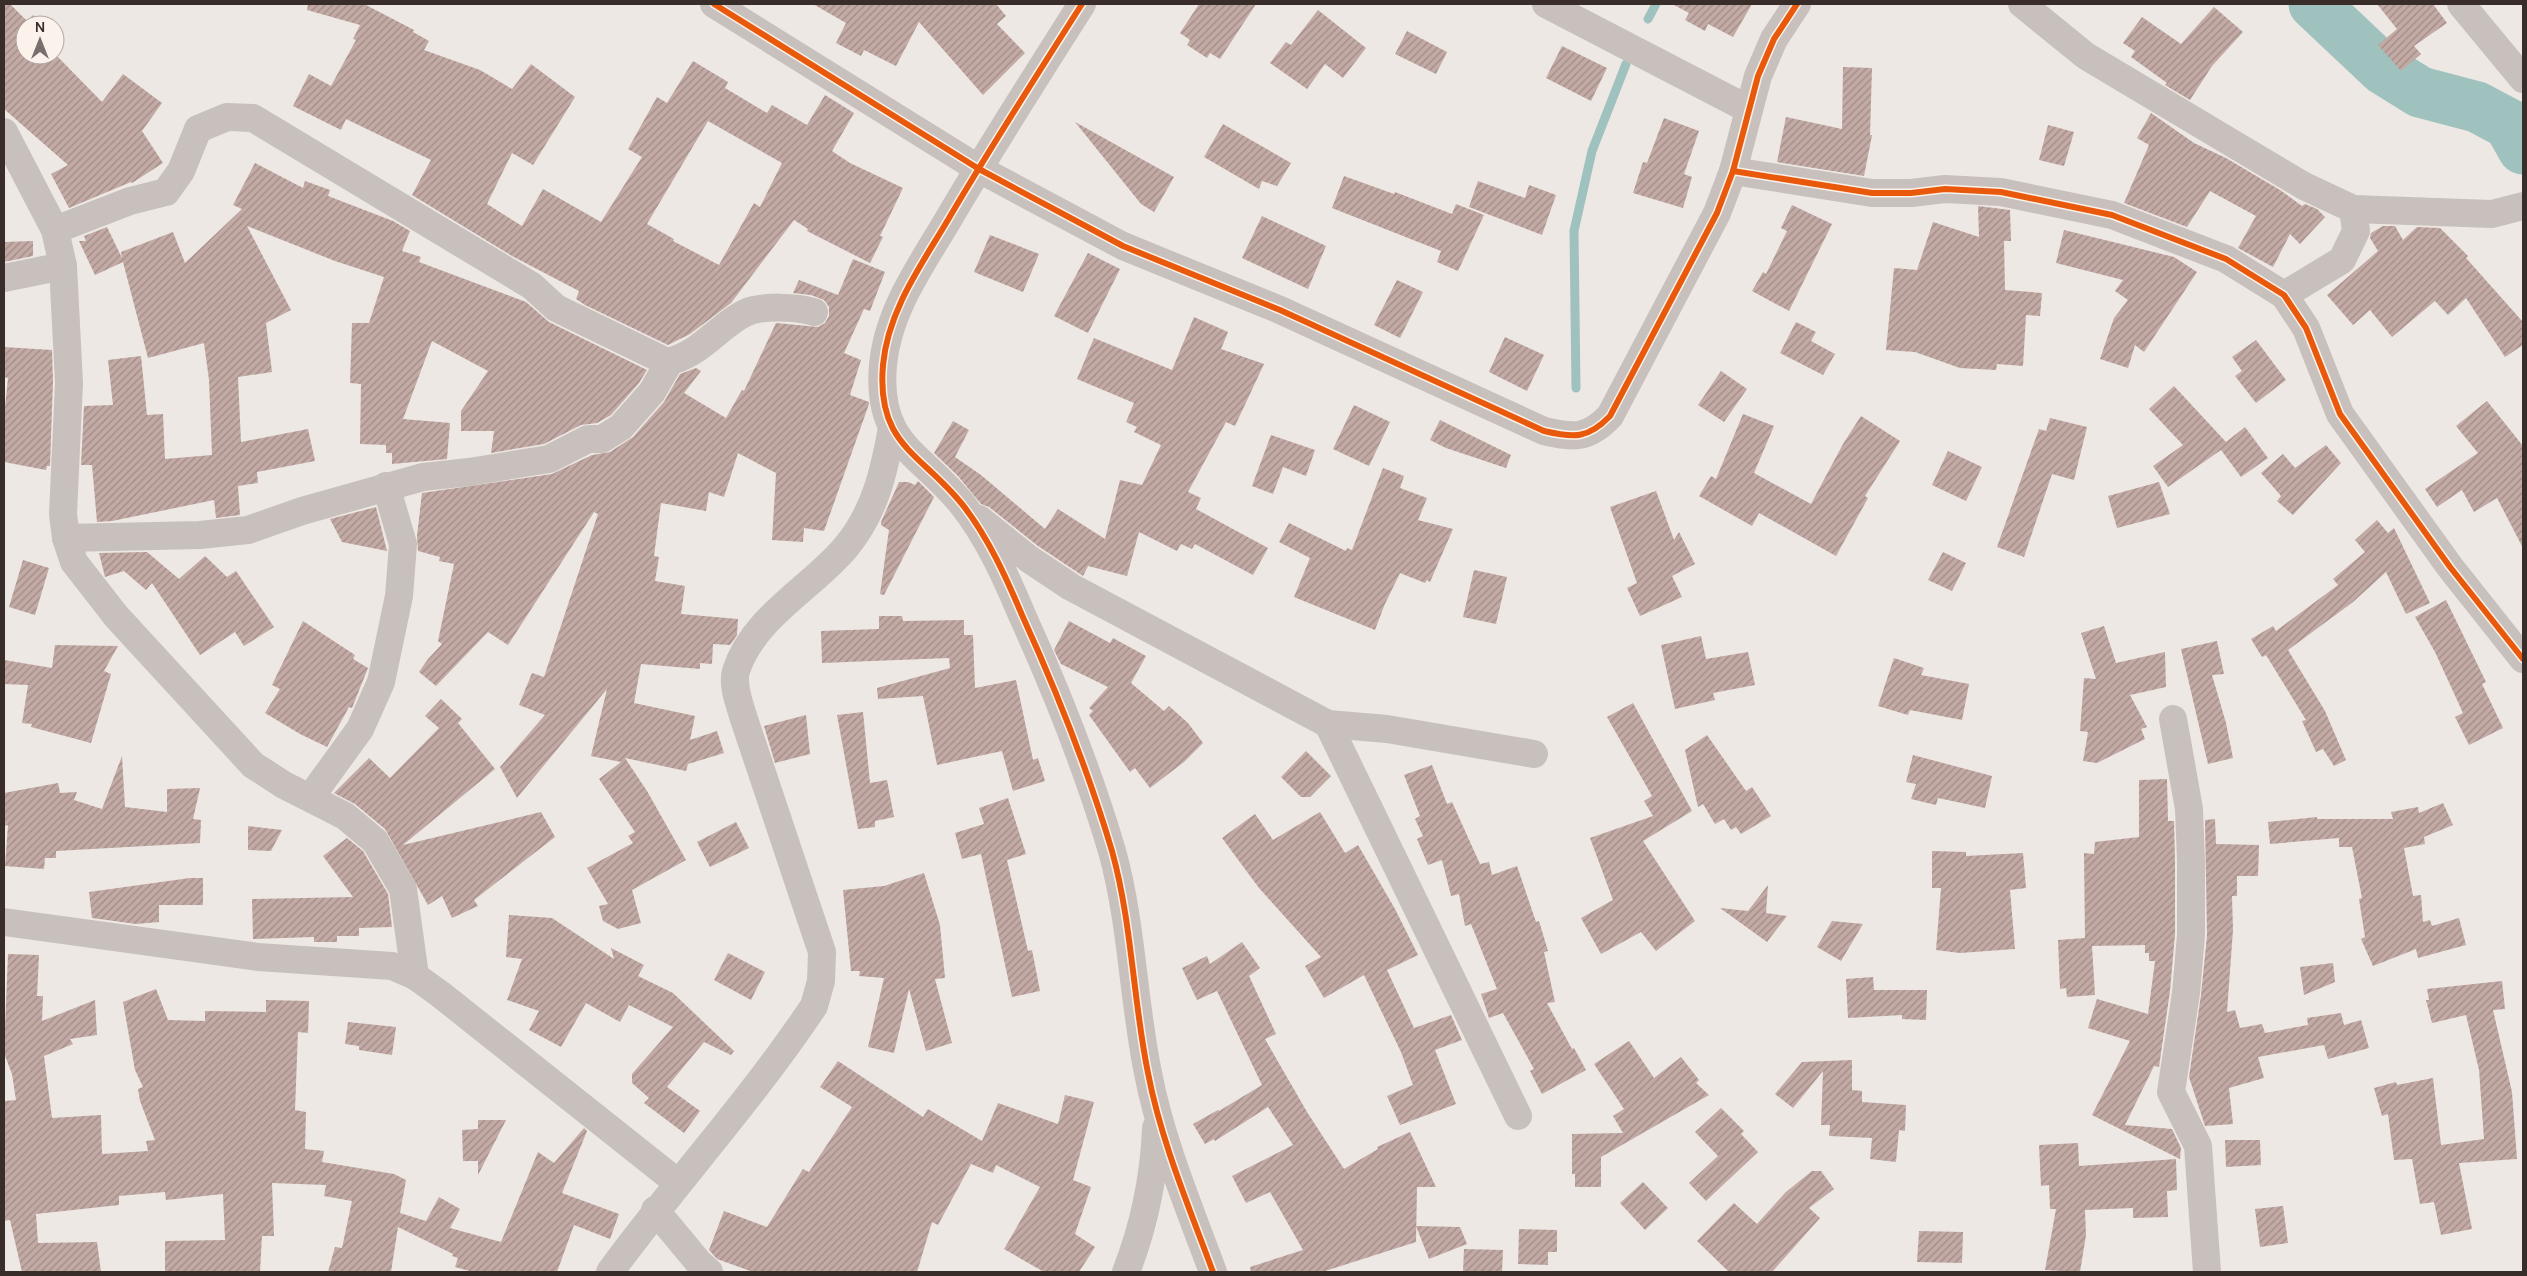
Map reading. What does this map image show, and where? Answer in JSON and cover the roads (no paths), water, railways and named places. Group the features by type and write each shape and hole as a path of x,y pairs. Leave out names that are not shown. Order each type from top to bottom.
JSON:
{"street":[{"path":"714,4 978,169 1123,246 1280,310 1544,431 1564,436 1582,436 1598,429 1610,416 1717,213 1733,171 1758,76 1774,39 1797,4"},
{"path":"1082,4 978,169 907,290 893,323 883,366 886,408 892,428 915,458 961,502 1029,559 1071,587 1328,724 1387,729 1534,754"},
{"path":"1546,4 1748,110"},
{"path":"2022,4 2086,56 2304,186 2353,209 2492,214 2523,206"},
{"path":"2461,4 2523,79"},
{"path":"55,230 130,201 166,192 181,171 198,129 228,118 253,118 532,286 556,308 670,362 687,357 745,313 759,309 802,308 814,312"},
{"path":"4,132 55,230 63,266 69,383 62,514 66,538 74,562 116,616 253,765 284,785 345,816 376,841 403,889 415,976"},
{"path":"1733,171 1872,193 1910,194 1945,189 2001,192 2112,215 2226,259 2284,295 2306,328 2340,414 2450,566 2523,659"},
{"path":"2284,295 2342,260 2356,232 2353,209"},
{"path":"4,278 63,266"},
{"path":"66,538 200,535 248,530 302,511 423,477 469,472 549,459 588,439 602,439 621,427 652,392 670,362"},
{"path":"610,1272 656,1210 800,1027 814,1006 821,981 822,952 742,716 736,688 736,672 764,625 846,548 865,520 877,497 885,468 892,428"},
{"path":"310,798 360,729 382,682 399,596 402,544 386,486"},
{"path":"961,502 982,532 1014,596 1063,707 1112,853 1128,940 1147,1069 1156,1113 1214,1272"},
{"path":"2173,719 2189,809 2191,861 2190,935 2186,993 2171,1092 2179,1112 2191,1129 2198,1146 2207,1272"},
{"path":"1328,724 1518,1116"},
{"path":"4,922 258,958 392,966 415,976 440,994 678,1183"},
{"path":"1126,1272 1138,1241 1148,1197 1154,1158 1156,1113"},
{"path":"656,1210 699,1263 710,1272"}],"waterway":[{"path":"1648,19 1656,4"},
{"path":"2314,4 2383,69 2420,92 2477,107 2509,124 2523,149"},
{"path":"1576,388 1574,231 1592,151 1626,64"}]}
